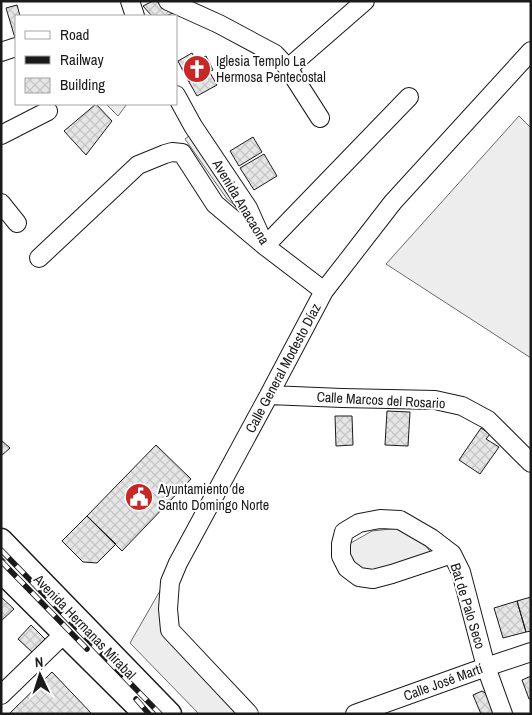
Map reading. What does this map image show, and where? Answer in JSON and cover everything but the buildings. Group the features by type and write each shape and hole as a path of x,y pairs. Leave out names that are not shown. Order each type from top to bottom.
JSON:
{"main road":[{"name":"Avenida Hermanas Mirabal","path":"1,540 170,714"},
{"name":"Avenida Hermanas Mirabal","path":"1,571 145,714"}],"street":[{"path":"168,1 219,24 275,54 288,68 320,118"},
{"path":"288,68 365,1"},
{"path":"1,52 15,47"},
{"name":"Calle General Modesto Díaz","path":"249,714 170,630 168,609 170,582 178,563 324,291 393,202 531,51"},
{"path":"39,258 138,165 172,152 182,153 215,204 265,246 408,97"},
{"name":"Avenida Anacaona","path":"178,99 193,126 248,208 265,246 324,291"},
{"path":"1,135 48,111"},
{"path":"1,203 17,223"},
{"name":"Calle Marcos del Rosario","path":"269,395 435,400 462,406 488,420 531,463"},
{"name":"Bat de Palo Seco","path":"452,554 373,579 359,577 347,568 341,556 341,544 344,532 359,523 380,519 400,520 431,538 452,554 461,572 486,667 503,714"},
{"path":"1,695 64,634"},
{"name":"Calle José Martí","path":"355,714 531,652"}],"shaded area":[{"path":"107,105 126,105 118,116"},
{"path":"519,116 531,128 531,358 386,264"},
{"path":"200,127 248,216 227,199 185,139"},
{"path":"399,528 422,541 432,554 368,573 351,562 349,544 372,531"},
{"path":"165,582 163,606 239,714 199,714 130,643"}],"railway":[{"path":"1,550 160,714"},
{"path":"1,561 87,649"},
{"path":"136,699 149,714"}],"place":[{"name":"Iglesia Templo La Hermosa Pentecostal","path":"197,69"},
{"name":"Ayuntamiento de Santo Domingo Norte","path":"139,497"}]}
